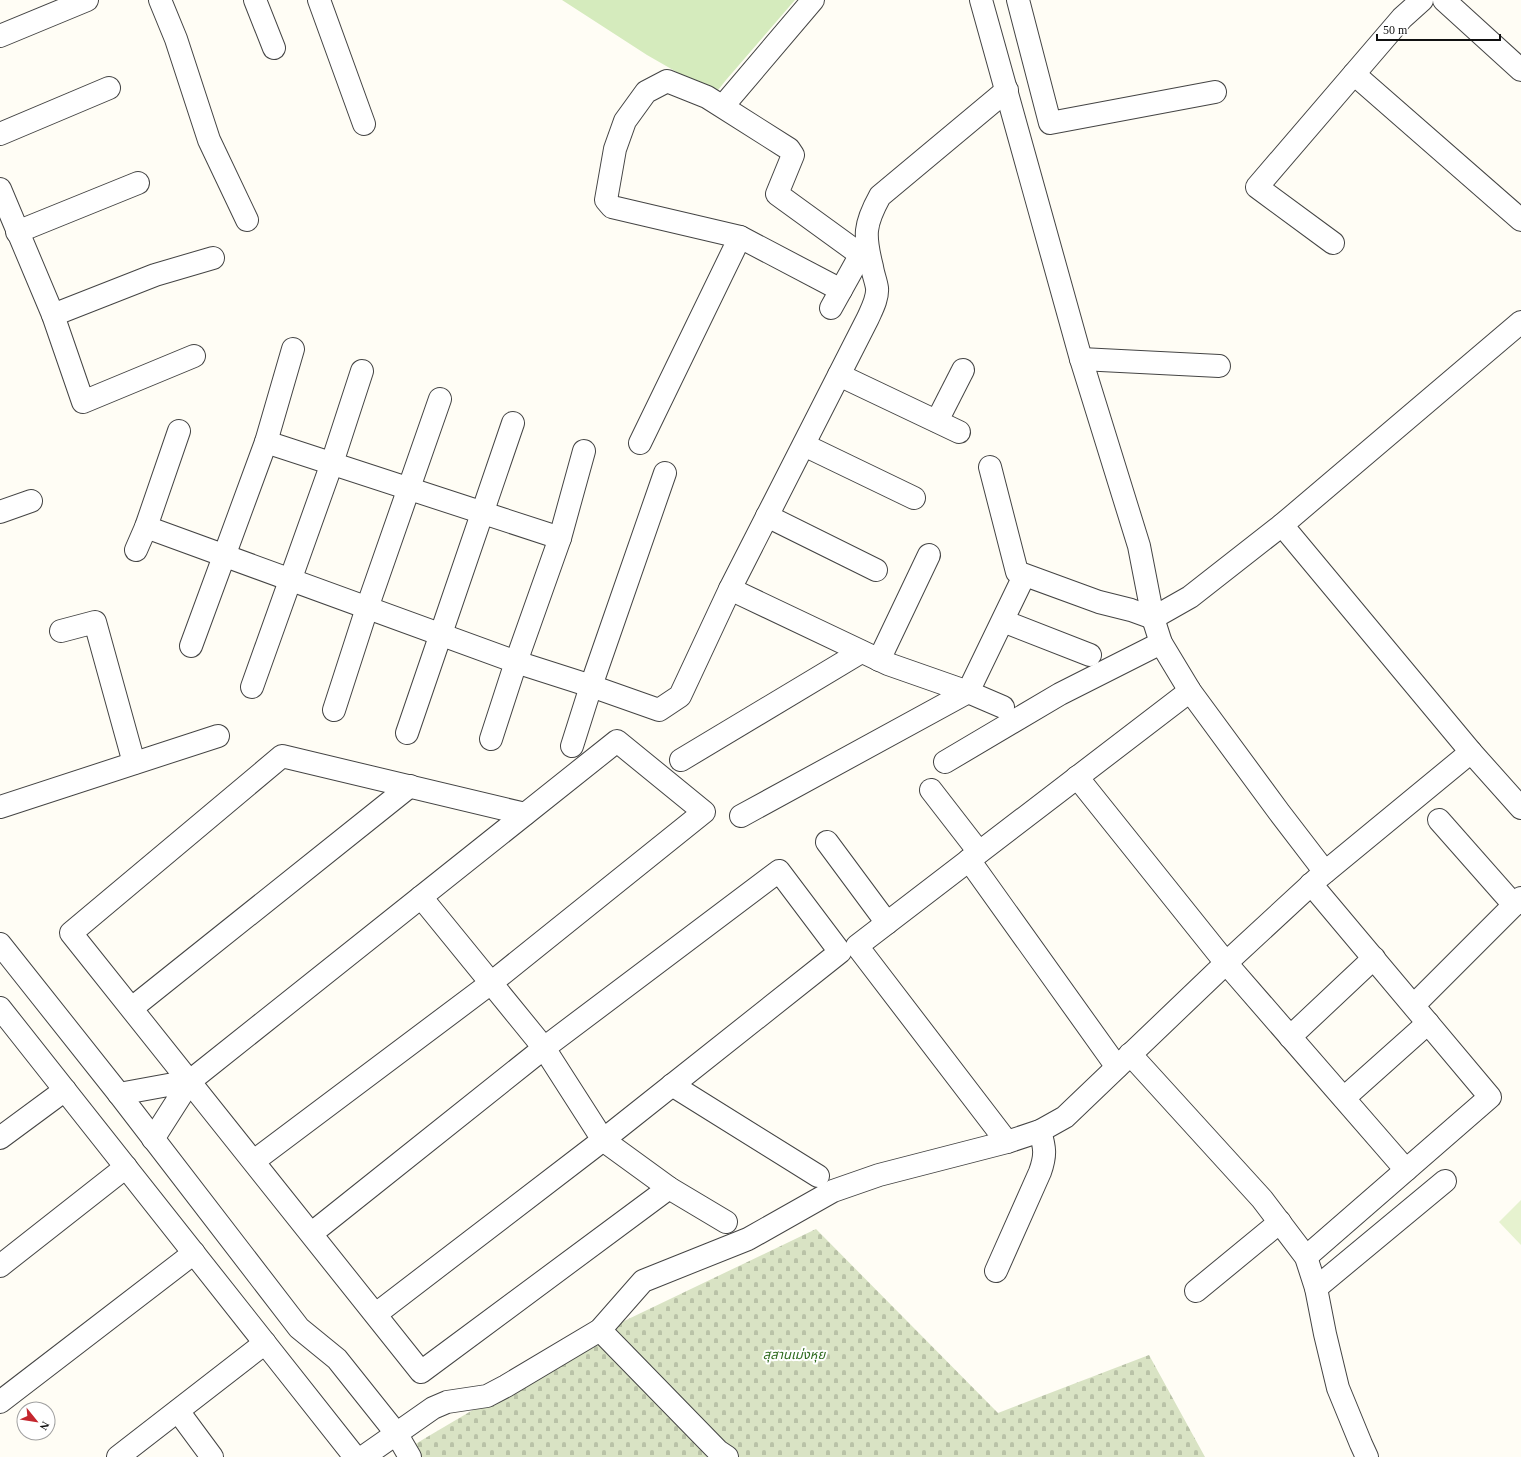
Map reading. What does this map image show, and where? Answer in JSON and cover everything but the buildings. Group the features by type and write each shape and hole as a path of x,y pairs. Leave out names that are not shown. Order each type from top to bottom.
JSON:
{"street":[{"path":"0,36 87,0"},
{"path":"160,0 176,39 209,140 247,220"},
{"path":"255,0 274,48"},
{"path":"319,0 364,124"},
{"path":"723,106 813,0"},
{"path":"981,0 1081,358 1139,546 1153,618 1161,642 1190,691 1279,812 1318,878 1374,958 1490,1097 1306,1257"},
{"path":"1018,0 1050,123"},
{"path":"1333,243 1258,187 1402,18 1422,0"},
{"path":"1444,0 1521,70"},
{"path":"1354,74 1521,220"},
{"path":"667,81 707,97 789,149 793,155 777,194 864,250 836,299 740,236 612,207 606,200 615,149 625,121 646,92 667,81"},
{"path":"0,134 109,88"},
{"path":"146,527 440,635 659,710 680,696 730,589 868,318 877,289 864,250 866,226 870,213 880,196 1007,90"},
{"path":"1020,137 1050,123 1215,92"},
{"path":"17,232 138,183"},
{"path":"0,189 53,315 83,402 194,356"},
{"path":"640,443 740,236"},
{"path":"53,315 154,275 213,258"},
{"path":"990,467 1017,572 1024,576 1099,602 1131,610 1153,618 1190,598 1282,526 1521,322"},
{"path":"191,646 266,442 293,349"},
{"path":"1081,358 1219,366"},
{"path":"937,421 962,370"},
{"path":"252,687 332,463 362,371"},
{"path":"839,375 959,432"},
{"path":"334,710 367,608 440,399"},
{"path":"408,733 513,423"},
{"path":"136,550 146,527 178,431"},
{"path":"266,442 560,538"},
{"path":"804,445 914,498"},
{"path":"491,739 516,662 560,538 584,451"},
{"path":"572,746 591,686 665,473"},
{"path":"0,512 31,501"},
{"path":"767,516 876,570"},
{"path":"1282,526 1471,752 1521,808"},
{"path":"681,760 870,656 929,555"},
{"path":"741,816 968,692 1024,576"},
{"path":"730,589 870,656 968,692 1004,707"},
{"path":"1003,621 1090,654"},
{"path":"61,631 94,622 134,763"},
{"path":"945,762 1060,694 1161,642"},
{"path":"1008,1142 857,946 1190,691"},
{"path":"0,807 218,736"},
{"path":"153,1139 190,1081 617,741 704,812 491,983 254,1161"},
{"path":"363,1457 432,1408 447,1402 488,1396 600,1330 644,1281 748,1239 833,1191 880,1175 1008,1142 1040,1131 1065,1117 1226,963 1318,878 1471,752"},
{"path":"525,814 282,756 72,933 421,1372 669,1188"},
{"path":"1077,777 1226,963 1406,1170"},
{"path":"132,1008 410,786"},
{"path":"931,790 974,856 1124,1061 1262,1199 1306,1257 1316,1288 1338,1388 1367,1457"},
{"path":"1414,1005 1518,902 1439,820"},
{"path":"827,842 887,923"},
{"path":"312,1233 544,1048 779,871 840,952 603,1140 376,1314"},
{"path":"421,897 544,1048 603,1140 669,1188 726,1222"},
{"path":"0,944 119,1094 299,1328 337,1359 396,1433 410,1457"},
{"path":"1290,1036 1374,958"},
{"path":"0,1008 355,1457"},
{"path":"1344,1098 1428,1023"},
{"path":"119,1094 190,1081"},
{"path":"672,1085 818,1176"},
{"path":"0,1138 65,1090"},
{"path":"996,1271 1042,1166 1045,1152 1040,1131"},
{"path":"0,1266 126,1168"},
{"path":"1316,1288 1446,1181"},
{"path":"1196,1291 1280,1222"},
{"path":"0,1402 194,1253"},
{"path":"600,1330 718,1451 727,1457"},
{"path":"118,1457 178,1412 265,1343"},
{"path":"178,1412 212,1457"}],"green space":[{"path":"562,0 795,0 715,94 647,55"},
{"path":"1521,1200 1521,1245 1499,1222"},
{"name":"สุสานเม่งหุย","path":"816,1229 998,1413 1149,1355 1205,1457 395,1457 620,1323"}]}
